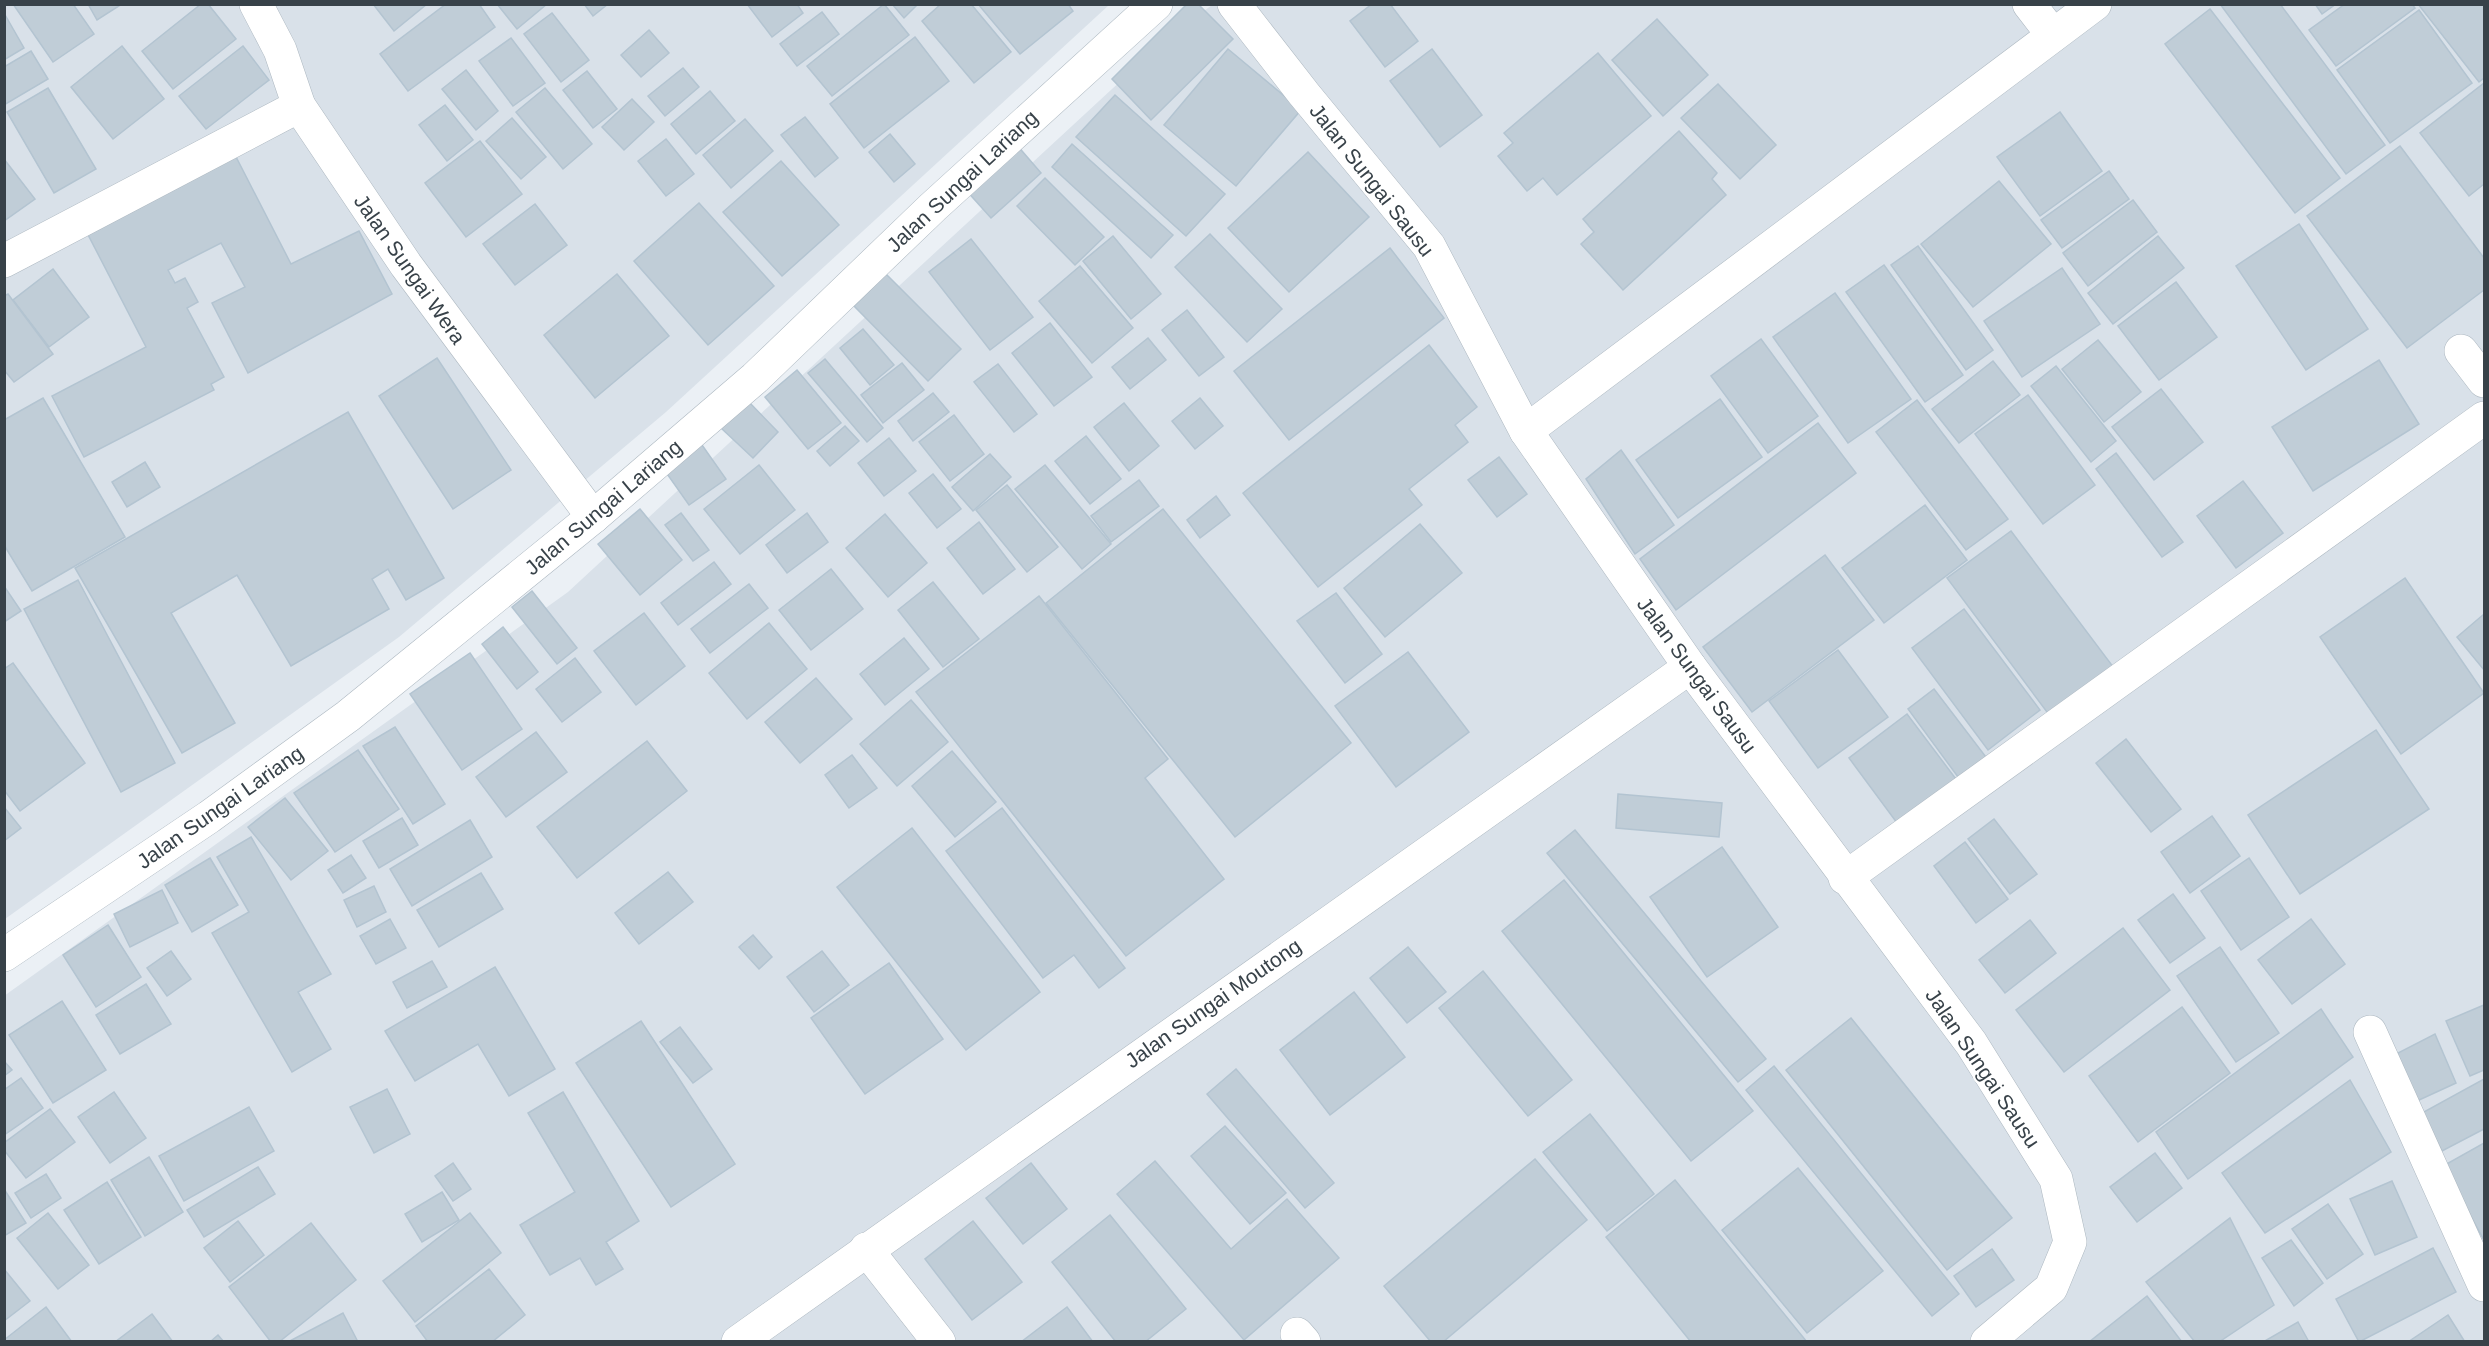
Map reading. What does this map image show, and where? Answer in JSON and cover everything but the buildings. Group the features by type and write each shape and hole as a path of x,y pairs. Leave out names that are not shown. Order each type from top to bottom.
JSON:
{"street":[{"name":"Jalan Sungai Wera","path":"256,4 279,50 299,105 405,265 593,517"},
{"name":"Jalan Sungai Lariang","path":"4,955 209,817 348,716 593,517 754,378 933,207 1156,4"},
{"name":"Jalan Sungai Sausu","path":"1234,4 1428,246 1526,431 1690,667 1845,878 1971,1043 2056,1179 2070,1242 2051,1288 1987,1341"},
{"path":"2030,4 2053,35"},
{"path":"1526,431 2095,4"},
{"path":"4,261 299,105"},
{"path":"2461,351 2484,381"},
{"path":"1845,878 2484,418"},
{"name":"Jalan Sungai Moutong","path":"738,1341 1690,667"},
{"path":"2370,1032 2484,1285"},
{"path":"866,1249 939,1341"}],"shaded area":[{"path":"5,5 1109,5 666,412 399,637 5,919"},
{"path":"1212,5 2484,5 2484,1341 5,1341 4,996 568,592 1165,40"}]}
